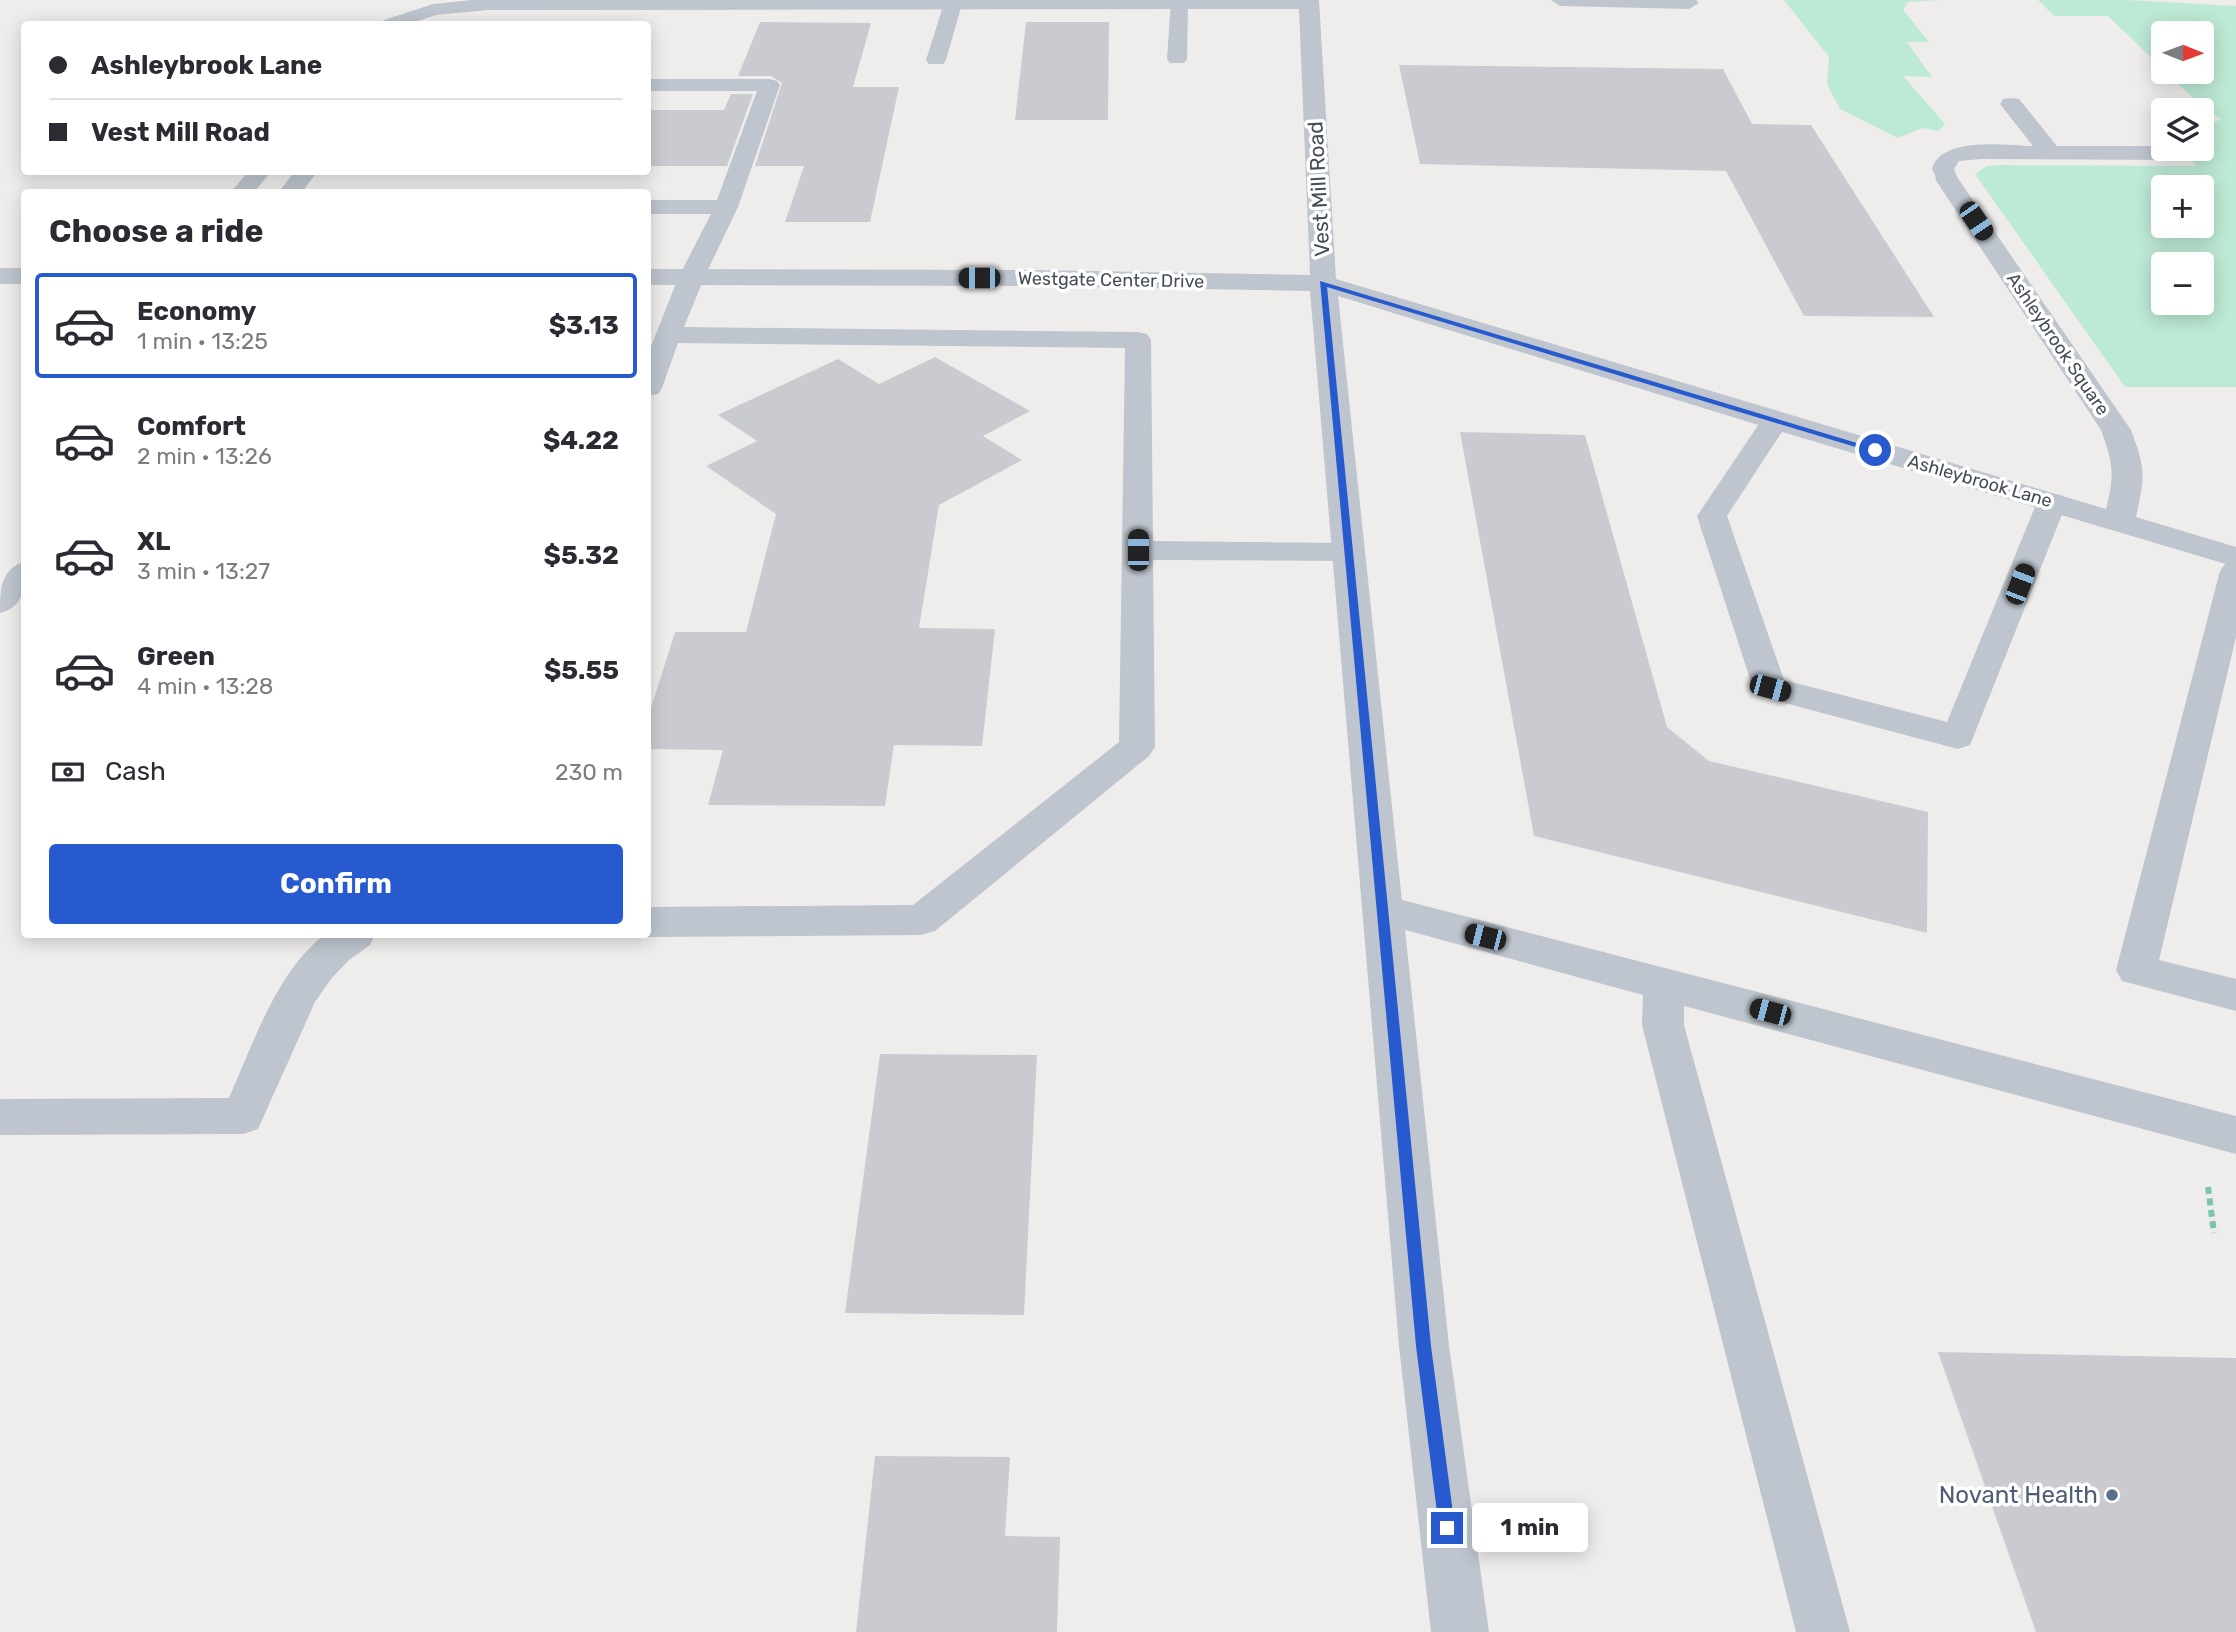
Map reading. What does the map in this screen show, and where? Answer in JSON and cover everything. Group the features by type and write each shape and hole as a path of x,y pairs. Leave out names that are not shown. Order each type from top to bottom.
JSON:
{"street":[{"path":"488,4 1309,2"},
{"name":"Vest Mill Road","path":"1309,2 1323,283 1424,1346 1460,1632"},
{"name":"Ashleybrook Square","path":"1947,179 2116,430 2128,462 2128,484 2119,522"},
{"path":"0,276 21,276"},
{"name":"Westgate Center Drive","path":"651,278 1031,278 1323,283"},
{"name":"Ashleybrook Lane","path":"1323,283 1775,421 2236,557"}],"lane":[{"path":"1560,0 1689,3"},
{"path":"1177,59 1182,2"},
{"path":"400,21 433,10 488,4"},
{"path":"936,60 952,4"},
{"path":"651,85 770,85 726,206 691,278 651,380"},
{"path":"2011,104 2050,152"},
{"path":"1947,179 1943,169 1945,162 1952,155 1981,152 2151,153"},
{"path":"245,189 257,175"},
{"path":"292,189 303,175"},
{"path":"651,207 726,206"},
{"path":"651,922 921,920 1137,747 1138,340 668,335"},
{"path":"1775,421 1712,516 1770,688 1958,737 2052,502"},
{"path":"1138,550 1349,552"},
{"path":"2236,572 2228,632 2136,970 2236,995"},
{"path":"9,600 21,578"},
{"path":"1383,910 2236,1135"},
{"path":"0,1117 243,1116 292,1007 309,977 327,955 350,938"},
{"path":"1664,984 1663,1025 1823,1632"}],"path":[{"path":"2208,1184 2214,1233"}],"green space":[{"path":"1784,0 1940,0 1908,2 1903,10 1929,42 1907,42 1932,77 1903,76 1945,124 1939,131 1922,128 1898,138 1840,109 1827,84 1829,57"},
{"path":"2038,0 2127,0 2236,6 2236,387 2125,387 1975,174 1987,166 1999,165 2197,166 2191,161 2214,161 2214,122 2221,119 2214,114 2214,98 2193,98 2178,84 2214,84 2214,21 2151,21 2151,57 2108,16 2054,16"}],"building":[{"path":"760,22 871,23 853,87 899,87 870,222 785,222 804,166 755,166 782,83 771,76 738,76"},
{"path":"1026,22 1109,22 1108,120 1015,120"},
{"path":"1399,65 1723,69 1752,124 1811,125 1934,317 1804,316 1726,171 1420,164"},
{"path":"731,94 753,94 727,166 651,166 651,110 724,110"},
{"path":"935,357 1030,411 983,436 1022,460 939,505 919,628 995,629 982,746 894,745 885,806 708,805 723,750 651,749 651,708 675,632 746,632 776,514 706,466 757,441 718,415 838,359 879,384"},
{"path":"1460,432 1585,435 1667,727 1709,761 1928,812 1927,933 1534,836"},
{"path":"880,1054 1037,1055 1024,1315 845,1313"},
{"name":"Novant Health","path":"1938,1352 2236,1358 2236,1632 2036,1632"},
{"path":"875,1456 1010,1457 1005,1536 1060,1537 1057,1632 856,1632"}],"place":[{"name":"Novant Health","path":"2112,1495"}],"route":[{"path":"1447,1528 1424,1346 1323,283 1875,450"}]}
